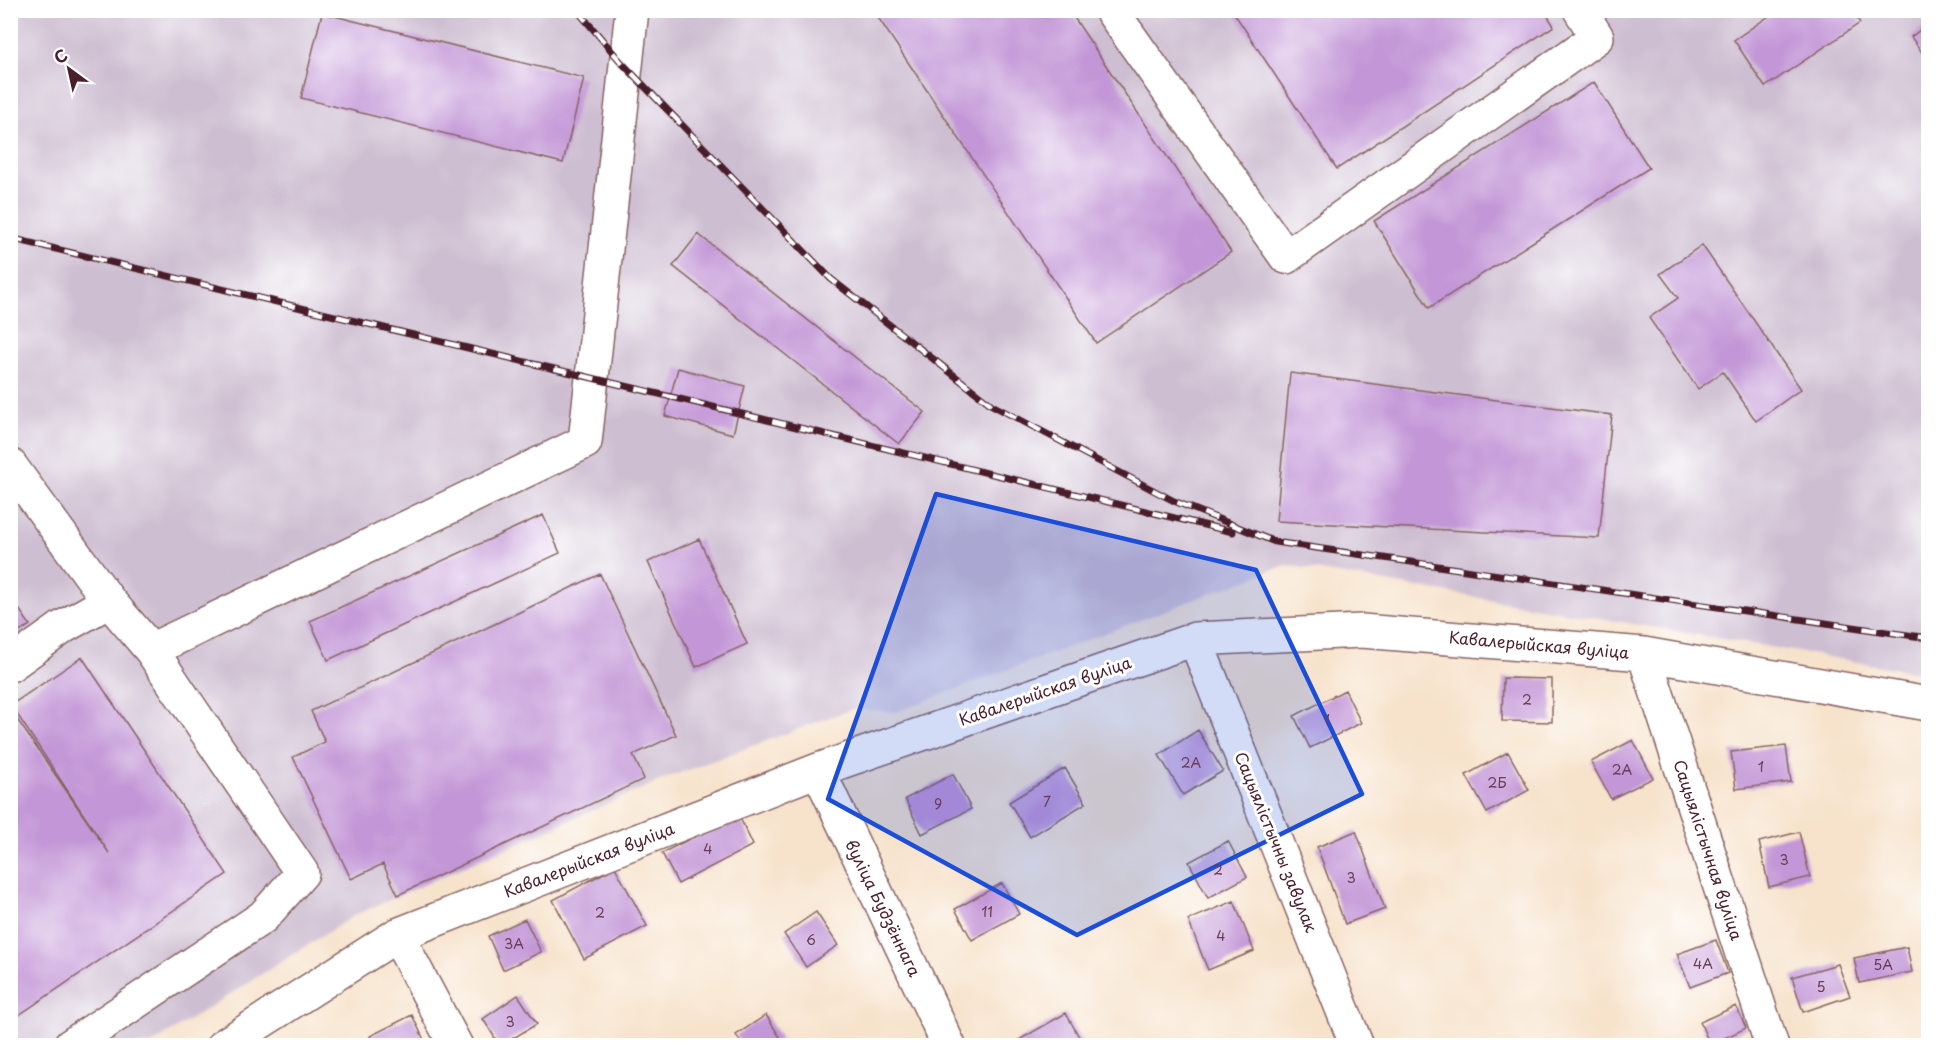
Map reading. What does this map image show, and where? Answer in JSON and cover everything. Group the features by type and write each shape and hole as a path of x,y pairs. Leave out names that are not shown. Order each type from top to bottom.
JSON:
{"street":[{"path":"151,650 585,442 632,10"},
{"path":"1111,10 1286,257 1597,37 1580,10"},
{"path":"10,465 109,601 151,650 302,873 263,917 69,1046"},
{"path":"10,665 63,627 109,601"},
{"name":"Кавалерыйская вуліца","path":"223,1046 397,935 818,770 1195,639 1362,631 1644,654 1929,704"},
{"name":"Сацыялістычны завулак","path":"1195,639 1357,1046"},
{"name":"Сацыялістычная вуліца","path":"1644,654 1772,1046"},
{"name":"вуліца Будзённага","path":"818,770 949,1046"},
{"path":"397,935 456,1046"}],"highlighted area":[{"path":"936,494 1256,570 1362,794 1077,935 828,799"}],"shaded area":[{"path":"10,11 1928,11 1928,674 1286,565 896,712 852,709 666,778 355,915 150,1045 11,1045"}],"building":[{"path":"873,10 1069,10 1231,252 1096,343"},
{"path":"1232,10 1544,10 1554,26 1337,169"},
{"path":"1778,10 1852,10 1860,23 1765,87 1734,40"},
{"path":"322,13 584,78 563,163 301,98"},
{"path":"1928,24 1928,61 1911,37"},
{"path":"1594,82 1649,168 1429,308 1374,221"},
{"path":"698,234 925,412 899,444 673,266"},
{"path":"1702,245 1801,389 1756,421 1723,372 1698,389 1649,318 1678,298 1660,274"},
{"path":"678,368 745,386 733,434 665,416"},
{"path":"1290,373 1612,415 1599,538 1276,521"},
{"path":"543,515 560,553 328,660 310,621"},
{"path":"699,539 747,644 696,667 648,562"},
{"path":"600,574 676,735 633,755 644,779 398,895 383,864 351,879 293,757 325,742 311,711"},
{"path":"10,596 30,625 10,638"},
{"path":"82,657 227,874 10,1021 10,709 109,853 11,705"},
{"path":"1503,678 1552,679 1552,722 1502,721"},
{"path":"1345,690 1361,723 1310,748 1294,716"},
{"path":"1198,730 1223,771 1183,795 1159,755"},
{"path":"1633,740 1653,778 1611,799 1591,762"},
{"path":"1786,746 1791,782 1736,789 1731,752"},
{"path":"1508,752 1529,790 1487,813 1466,775"},
{"path":"1065,768 1086,803 1030,837 1009,802"},
{"path":"953,774 971,809 922,834 905,799"},
{"path":"738,814 753,845 678,884 662,853"},
{"path":"1356,831 1385,909 1345,924 1317,847"},
{"path":"1799,832 1810,877 1769,887 1759,842"},
{"path":"1228,841 1247,877 1208,898 1189,862"},
{"path":"615,867 647,926 584,959 553,900"},
{"path":"1002,883 1019,914 972,940 955,909"},
{"path":"1234,901 1254,951 1208,970 1188,920"},
{"path":"816,912 838,945 806,967 784,934"},
{"path":"525,919 541,952 503,970 488,936"},
{"path":"1716,940 1728,973 1690,987 1677,954"},
{"path":"1907,947 1912,972 1859,983 1854,958"},
{"path":"1838,964 1850,996 1803,1012 1792,977"},
{"path":"518,995 537,1024 500,1046 483,1019"},
{"path":"1736,1006 1746,1028 1710,1045 1700,1022"},
{"path":"1066,1013 1084,1046 1020,1046 1017,1041"},
{"path":"412,1015 427,1046 375,1046 370,1036"},
{"path":"766,1015 781,1039 771,1046 743,1046 736,1035"}],"railway":[{"path":"577,10 621,62 831,279 992,405 1174,501 1275,542 1928,638"},
{"path":"10,238 1233,532"}]}
